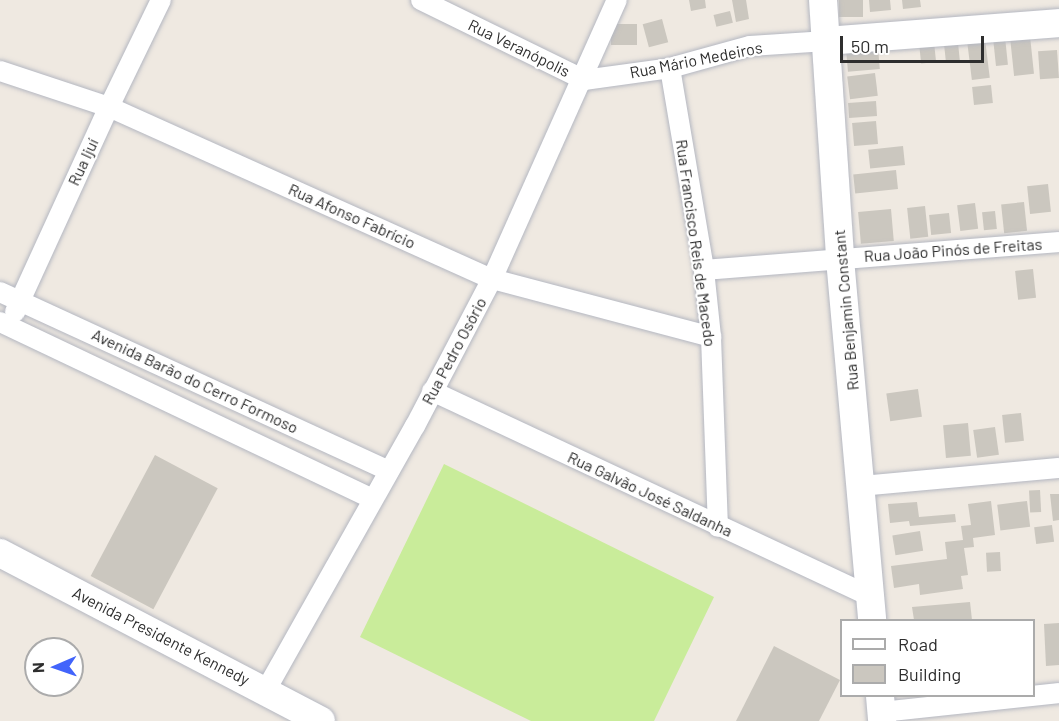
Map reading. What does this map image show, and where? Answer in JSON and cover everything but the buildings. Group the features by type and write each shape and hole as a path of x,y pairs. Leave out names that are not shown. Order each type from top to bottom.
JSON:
{"street":[{"name":"Rua Ijuí","path":"5,324 20,299 109,106 161,0"},
{"name":"Rua Veranópolis","path":"421,0 584,80"},
{"name":"Rua Pedro Osório","path":"266,690 415,426 492,279 584,80 617,0"},
{"name":"Rua Benjamin Constant","path":"823,0 828,41 840,259 870,608"},
{"name":"Rua Mário Medeiros","path":"584,80 670,68 750,46 1059,23"},
{"name":"Rua Francisco Reis de Macedo","path":"670,68 704,270 711,337 718,527"},
{"name":"Rua Afonso Fabrício","path":"0,71 109,106 492,279 711,337"},
{"name":"Rua João Pinós de Freitas","path":"704,270 1059,242"},
{"name":"Avenida Barão do Cerro Formoso","path":"0,292 20,299 389,471"},
{"name":"Avenida Barão do Cerro Formoso","path":"5,324 372,499"},
{"path":"190,411 202,384"},
{"name":"Rua Galvão José Saldanha","path":"432,391 718,527 870,608"},
{"path":"861,486 1059,468"},
{"name":"Avenida Presidente Kennedy","path":"0,553 266,690 308,718"},
{"path":"1035,695 1059,693"},
{"path":"882,710 1017,697"}],"green space":[{"path":"444,464 714,597 654,721 531,721 360,637"}]}
